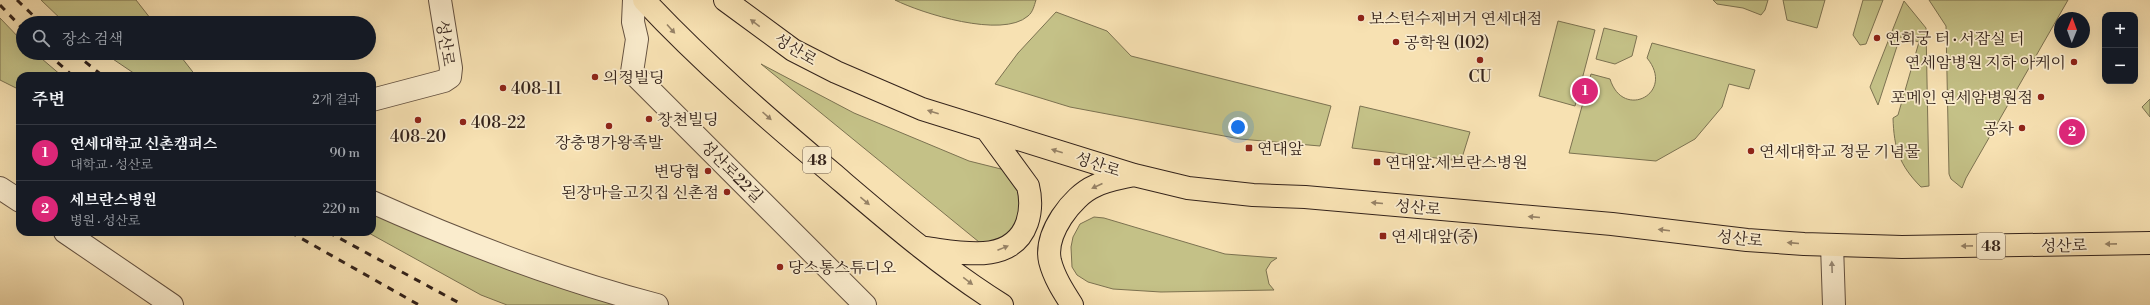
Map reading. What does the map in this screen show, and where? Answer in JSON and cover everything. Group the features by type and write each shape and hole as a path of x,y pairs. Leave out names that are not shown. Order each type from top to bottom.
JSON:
{"main road":[{"name":"48","path":"644,0 679,38 797,144 923,248 1002,305"},
{"name":"성산로","path":"725,0 782,43 836,72 922,109 1134,176 1188,188 1253,195 1305,197 1580,221 1747,240 1832,246 1902,247 2150,243"},
{"path":"923,248 979,254 1004,249 1022,234 1029,215 1031,196 1028,186 987,130"},
{"path":"1072,305 1056,280 1049,260 1052,235 1065,212 1076,199 1094,186 1134,176"}],"street":[{"name":"성산로","path":"376,99 444,81 450,77 451,68 440,0"},
{"name":"성산로22길","path":"634,0 633,22 637,39 632,72 865,305"},
{"path":"0,188 16,198"},
{"path":"376,204 492,254 558,277 657,305"},
{"path":"71,236 163,303"},
{"path":"1832,246 1834,305"}],"shaded area":[{"path":"41,0 136,0 149,16 58,16"},
{"path":"895,0 1036,0 1032,11 1028,16 1016,22 1000,25 962,22 923,11"},
{"path":"1713,0 1768,0 1765,10 1761,15 1743,8 1717,4"},
{"path":"1783,0 1825,0 1817,28 1787,20"},
{"path":"1863,0 1883,0 1866,44 1860,45 1853,35"},
{"path":"1929,0 2068,0 2061,12 2054,12 2054,24 1966,178 1962,188 1951,179 1949,174 1946,26"},
{"path":"1904,1 1926,28 1929,186 1921,187 1907,171 1899,156 1896,147 1893,118 1898,115 1919,42 1900,37 1878,105 1870,87"},
{"path":"1056,12 1107,31 1131,56 1331,106 1320,146 1240,139 1070,107 995,84 1018,53"},
{"path":"0,18 16,35 16,60 43,60 57,72 16,72 16,88 0,80"},
{"path":"1558,21 1595,30 1575,106 1539,96"},
{"path":"1604,28 1637,36 1632,56 1615,64 1596,59"},
{"path":"1652,43 1755,70 1749,89 1729,84 1722,107 1695,139 1656,161 1569,153 1591,74 1610,79 1617,92 1625,98 1635,100 1644,97 1651,91 1655,82 1654,71 1647,58"},
{"path":"114,60 183,60 193,72 132,72"},
{"path":"761,64 854,113 969,161 1001,169 1009,173 1017,186 1022,204 1021,218 1007,239 989,244 979,242"},
{"path":"2150,99 2150,117 2142,107"},
{"path":"1360,106 1470,132 1461,161 1352,148"},
{"path":"376,215 631,305 507,305 481,295 374,236 376,236"},
{"path":"1094,217 1104,218 1225,254 1277,258 1271,262 1266,270 1269,284 1274,290 1161,292 1113,289 1088,282 1077,275 1072,267 1071,247 1073,237 1080,224"}],"railway":[{"path":"17,0 34,16"},
{"path":"0,5 16,22"},
{"path":"55,60 68,72"},
{"path":"83,60 98,72"},
{"path":"297,236 419,305"},
{"path":"335,236 463,305"}],"place":[{"name":"보스턴수제버거 연세대점","path":"1361,18"},
{"name":"연희궁 터 · 서잠실 터","path":"1877,38"},
{"name":"공학원 (102)","path":"1396,42"},
{"name":"CU","path":"1480,60"},
{"name":"연세암병원 지하 아케이","path":"2074,62"},
{"name":"의정빌딩","path":"595,77"},
{"name":"408-11","path":"503,88"},
{"name":"연세대학교 신촌캠퍼스","path":"1585,91"},
{"name":"포메인 연세암병원점","path":"2041,97"},
{"name":"창천빌딩","path":"649,119"},
{"name":"408-20","path":"418,120"},
{"name":"408-22","path":"463,122"},
{"name":"장충명가왕족발","path":"609,126"},
{"name":"공차","path":"2022,128"},
{"name":"세브란스병원","path":"2072,132"},
{"name":"연대앞","path":"1249,148"},
{"name":"연세대학교 정문 기념물","path":"1751,151"},
{"name":"연대앞.세브란스병원","path":"1377,162"},
{"name":"변당협","path":"708,171"},
{"name":"된장마을고깃집 신촌점","path":"727,192"},
{"name":"연세대앞(중)","path":"1383,236"},
{"name":"당스통스튜디오","path":"780,267"}]}
